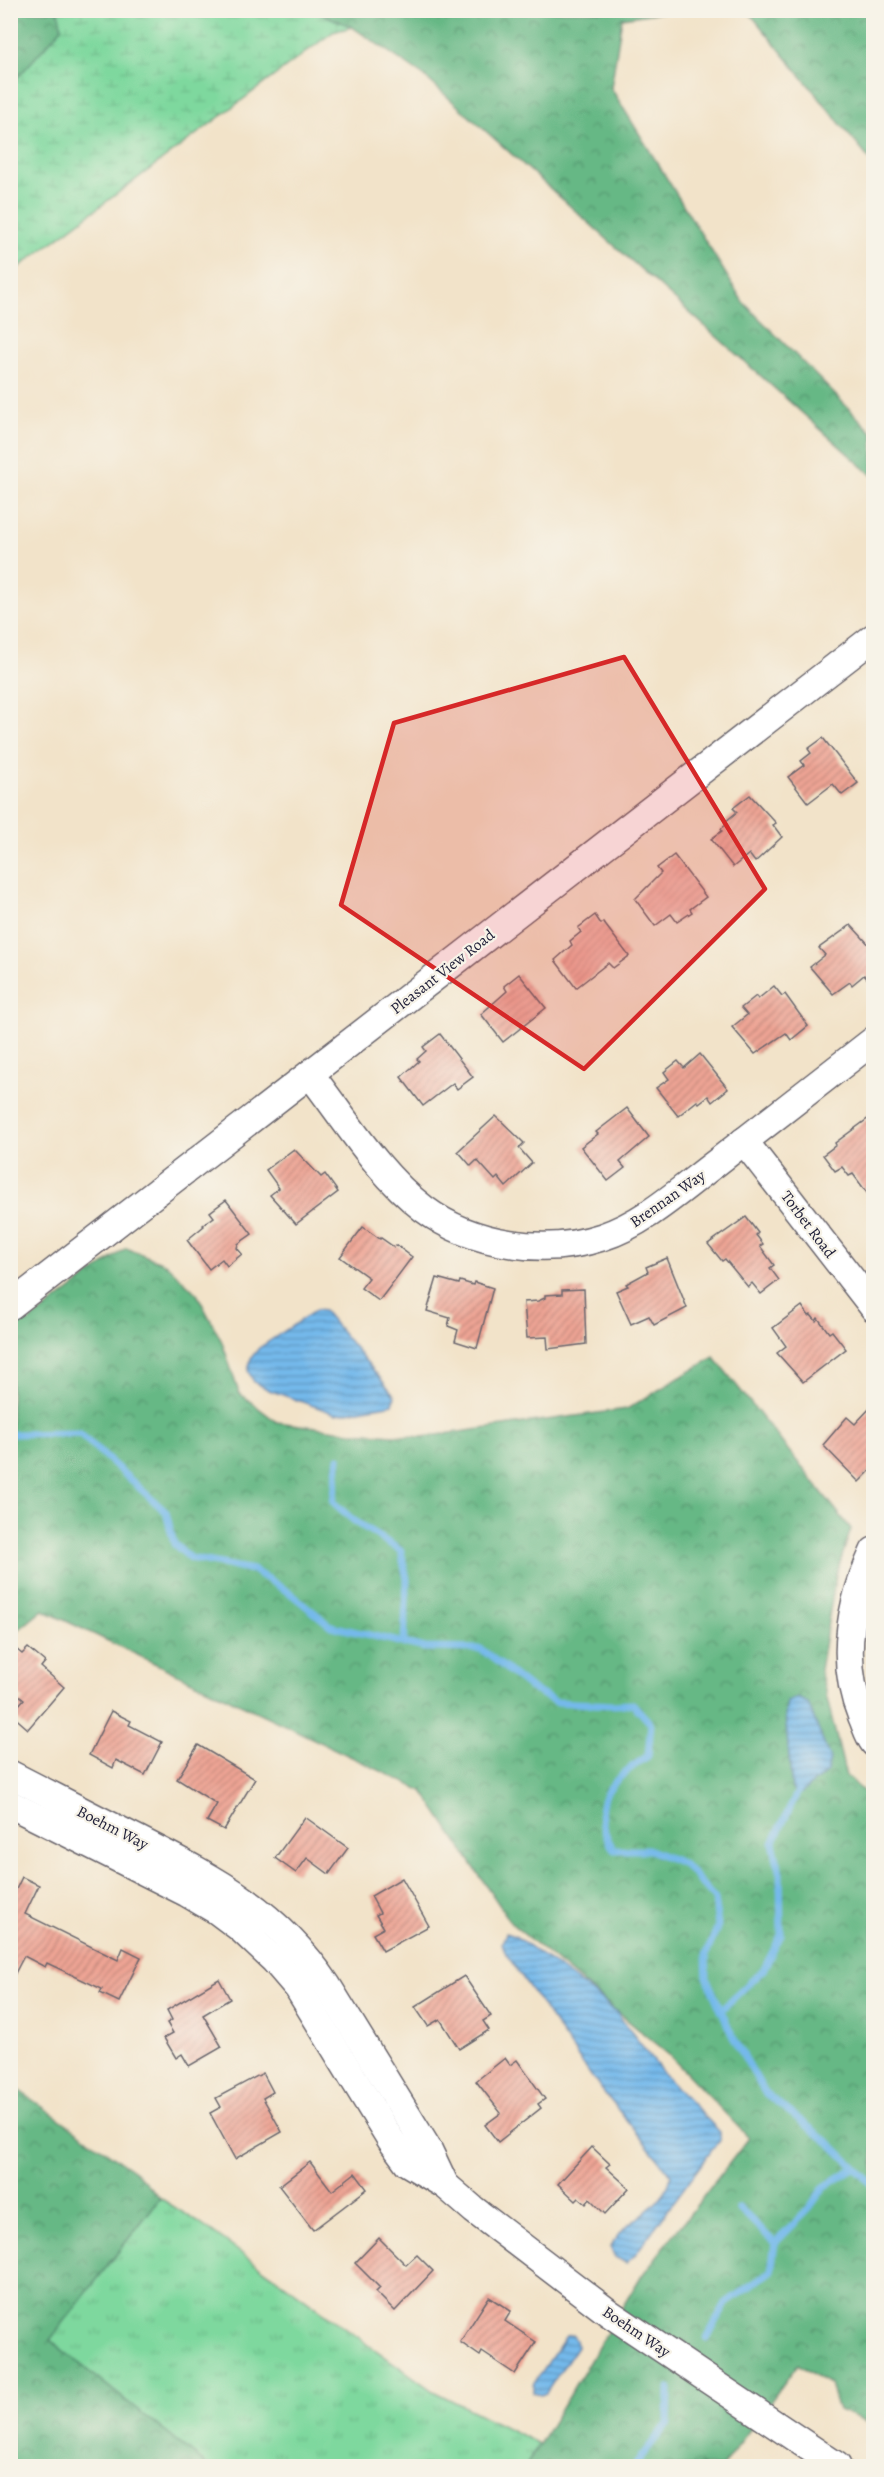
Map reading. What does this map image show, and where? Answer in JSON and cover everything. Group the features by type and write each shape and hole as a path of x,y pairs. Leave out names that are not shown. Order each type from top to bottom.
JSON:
{"street":[{"name":"Pleasant View Road","path":"10,1306 873,637"},
{"name":"Brennan Way","path":"310,1074 373,1156 399,1186 425,1209 452,1225 481,1237 509,1244 539,1246 573,1243 602,1237 650,1214 873,1040"},
{"name":"Torbet Road","path":"744,1141 873,1308"},
{"path":"873,1551 862,1576 848,1633 849,1667 856,1702 873,1743"},
{"name":"Boehm Way","path":"10,1774 211,1892 240,1928 274,1960 298,1988 391,2140 408,2163 445,2185 474,2210 609,2313 837,2466"},
{"name":"Boehm Way","path":"10,1804 211,1892 230,1888 288,1935 314,1966 338,2003 428,2149 445,2185"},
{"path":"318,2021 338,2003"}],"highlighted area":[{"path":"624,657 765,889 584,1069 341,905 394,723"}],"green space":[{"path":"11,11 58,11 62,28 11,85"},
{"path":"58,11 315,11 352,27 333,32 11,273 11,85 62,28"},
{"path":"315,11 669,11 622,18 611,88 743,302 873,433 873,476 424,76 352,27"},
{"path":"748,11 873,11 873,164"},
{"path":"126,1248 166,1264 197,1294 222,1342 239,1393 277,1422 351,1432 422,1437 627,1409 714,1357 851,1529 836,1575 820,1670 846,1776 873,1800 873,2424 838,2410 830,2385 798,2364 723,2466 526,2466 640,2278 749,2138 669,2055 512,1924 423,1791 43,1610 11,1636 11,1314 28,1322"},
{"path":"11,2085 136,2172 160,2198 50,2340 208,2466 11,2466"},
{"path":"160,2198 198,2222 433,2391 539,2444 526,2466 208,2466 49,2340"}],"water":[{"path":"316,1310 324,1311 395,1396 393,1404 336,1414 269,1390 254,1382 248,1371 251,1358 259,1348"},
{"path":"797,1698 808,1703 830,1759 827,1772 797,1795 792,1789 785,1714 787,1702"},
{"path":"506,1933 515,1936 616,2012 666,2077 720,2132 720,2139 634,2256 626,2263 615,2257 610,2247 620,2233 665,2192 671,2175 594,2080 506,1954 502,1943"},
{"path":"572,2335 577,2346 546,2393 541,2395 533,2393 533,2385 566,2336"}],"building":[{"path":"823,738 858,783 842,795 833,784 808,803 788,777 804,765 801,761 811,753 808,749"},
{"path":"750,795 776,823 773,825 782,837 755,862 749,854 733,867 711,839 722,831 721,829 727,824 725,822 737,812 733,808"},
{"path":"674,855 706,897 690,909 692,912 677,922 671,914 655,926 635,899 661,873 657,868"},
{"path":"595,915 629,956 613,968 608,963 576,988 555,960 572,945 570,941 581,932 578,928"},
{"path":"851,925 873,949 873,985 864,975 852,985 850,982 833,994 810,967 825,955 819,948"},
{"path":"519,974 546,1008 503,1042 481,1014 507,991 504,986"},
{"path":"774,986 782,996 785,994 808,1026 791,1040 786,1033 755,1054 732,1027 747,1015 741,1008 756,996 758,999"},
{"path":"440,1034 473,1077 457,1089 453,1083 423,1106 401,1077 419,1061 417,1059 426,1051 423,1047"},
{"path":"700,1054 728,1089 712,1102 708,1096 699,1103 697,1101 678,1116 656,1088 669,1079 664,1072 678,1061 684,1068"},
{"path":"627,1108 649,1137 620,1162 625,1168 608,1181 581,1147"},
{"path":"873,1115 873,1201 853,1174 849,1176 842,1167 835,1171 823,1155 836,1145 835,1143"},
{"path":"496,1116 524,1143 519,1148 532,1163 506,1187 498,1177 495,1180 477,1160 471,1166 458,1151"},
{"path":"294,1149 321,1177 325,1174 338,1192 296,1224 270,1195 279,1188 266,1170"},
{"path":"226,1200 252,1234 238,1244 237,1248 242,1254 227,1266 222,1259 209,1269 187,1240 214,1217 210,1212"},
{"path":"746,1217 758,1233 756,1235 763,1244 760,1246 774,1265 770,1268 779,1280 761,1294 752,1283 748,1287 725,1259 722,1261 708,1244"},
{"path":"363,1227 394,1247 396,1245 412,1257 379,1301 361,1288 369,1278 340,1257"},
{"path":"667,1258 687,1308 654,1325 649,1316 631,1324 616,1291 628,1286 626,1284 648,1272 646,1267"},
{"path":"437,1278 459,1284 460,1281 473,1285 474,1282 493,1288 477,1348 455,1341 458,1330 448,1326 450,1318 427,1311"},
{"path":"584,1289 586,1344 548,1349 547,1337 527,1338 524,1302 538,1301 545,1298 545,1295 562,1294 562,1290"},
{"path":"802,1306 809,1316 811,1315 816,1321 818,1318 829,1333 832,1331 846,1349 803,1382 777,1353 786,1346 773,1328"},
{"path":"873,1405 873,1468 859,1482 823,1445 847,1417 855,1424"},
{"path":"10,1644 22,1654 28,1648 45,1662 41,1667 64,1687 28,1729 11,1714 24,1699 10,1688"},
{"path":"111,1711 131,1721 129,1725 162,1742 145,1775 116,1760 113,1768 89,1755"},
{"path":"198,1745 255,1779 224,1830 207,1821 217,1804 177,1779"},
{"path":"305,1817 348,1848 329,1874 307,1858 296,1873 275,1858"},
{"path":"22,1877 39,1885 25,1914 118,1960 123,1948 141,1957 119,2002 100,1993 102,1989 47,1963 45,1967 24,1956 10,1983 10,1902"},
{"path":"402,1878 429,1926 383,1951 373,1934 384,1928 376,1915 380,1913 371,1896"},
{"path":"464,1976 491,2016 483,2021 489,2030 459,2049 440,2019 428,2026 415,2007"},
{"path":"219,1979 230,1999 203,2015 222,2047 189,2066 182,2054 176,2058 164,2038 173,2033 167,2023 172,2020 167,2010"},
{"path":"505,2058 510,2065 517,2060 545,2099 538,2104 541,2108 498,2142 485,2125 501,2113 476,2081"},
{"path":"263,2073 273,2092 263,2098 282,2132 235,2159 210,2113 221,2107 216,2098"},
{"path":"592,2147 610,2164 606,2167 629,2188 605,2214 590,2199 586,2204 579,2198 576,2201 558,2184"},
{"path":"310,2162 332,2191 355,2173 367,2189 313,2230 279,2186"},
{"path":"379,2238 406,2265 417,2255 433,2271 395,2311 376,2292 380,2288 355,2263"},
{"path":"489,2297 511,2311 505,2321 536,2342 515,2374 482,2352 480,2356 460,2342"}],"waterway":[{"path":"10,1434 79,1433 166,1512 174,1544 190,1558 253,1570 290,1593 331,1626 425,1648 481,1649 530,1688 556,1702 633,1704 651,1724 648,1756 622,1775 606,1795 602,1807 606,1834 614,1850 650,1850 684,1864 715,1899 718,1926 706,1955 707,1979 733,2037 765,2093 832,2145 874,2186"},
{"path":"339,1458 333,1502 353,1520 401,1551 407,1579 404,1644"},
{"path":"721,2010 764,1969 781,1935 780,1873 773,1843 798,1791"},
{"path":"707,2338 726,2303 771,2271 775,2243 807,2211 824,2187 855,2167"},
{"path":"739,2208 775,2243"},
{"path":"634,2466 668,2423 669,2389"}]}
